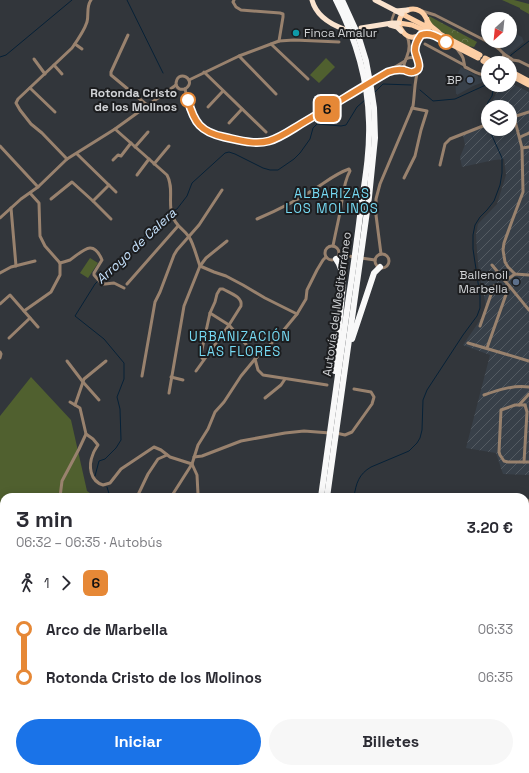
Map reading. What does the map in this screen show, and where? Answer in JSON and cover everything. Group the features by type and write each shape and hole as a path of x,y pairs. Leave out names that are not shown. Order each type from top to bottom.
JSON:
{"highway":[{"path":"312,0 318,12 324,19 344,29"},
{"name":"Autovía del Mediterráneo","path":"322,493 367,166 372,88 363,62 336,0"},
{"name":"Autovía del Mediterráneo","path":"342,0 358,35 363,62"},
{"path":"375,0 402,14"},
{"path":"395,10 407,10"},
{"path":"361,28 399,23"},
{"path":"390,24 401,31"},
{"name":"Autovía del Mediterráneo","path":"328,493 373,161 375,138 371,109"},
{"path":"334,402 334,380 343,283 338,257"},
{"path":"343,384 346,376 352,340 359,317 374,273 380,267"}],"main road":[{"path":"427,19 424,31 415,37 407,36 401,31 399,23 402,14 407,10 417,9 423,13 427,19 431,26 440,34 481,58"},
{"path":"402,14 424,31 440,34"},
{"path":"399,23 412,25 481,58"},
{"path":"517,75 529,81"},
{"path":"517,77 529,85"}],"street":[{"path":"67,159 42,133 31,124 16,103 18,99 79,39 87,22 88,4 91,0"},
{"path":"234,0 233,2 236,7 241,10 283,14 279,41"},
{"path":"417,9 435,16 494,45 505,55 529,66"},
{"path":"390,24 395,10"},
{"path":"381,254 376,215 376,199 380,184 412,108 415,96 415,83 419,67 415,51 416,44 424,31"},
{"path":"128,34 111,72 112,75 147,105"},
{"path":"407,36 410,41 410,47 404,66 413,77 415,83"},
{"path":"189,80 239,56 279,41 294,40 339,42"},
{"path":"74,44 82,49"},
{"path":"271,44 308,79"},
{"path":"425,44 481,75"},
{"path":"454,46 464,59 464,65"},
{"path":"239,56 276,94"},
{"path":"185,89 195,120 202,128 214,134 246,142 269,141 280,136 411,57 417,60"},
{"path":"34,59 45,74"},
{"path":"54,65 62,74"},
{"path":"388,72 398,69 413,72 419,67"},
{"path":"204,72 266,132"},
{"path":"0,218 21,199 38,187 67,159 115,129 176,85 176,80 179,77 183,76 189,80"},
{"path":"185,89 189,84 189,80"},
{"path":"176,85 178,88 185,89"},
{"path":"30,88 55,112"},
{"path":"208,107 223,91"},
{"path":"404,178 415,156 427,111 412,108"},
{"path":"228,123 242,109"},
{"path":"517,116 529,112"},
{"path":"440,165 445,144 450,139 481,126"},
{"path":"517,127 522,148 523,192 504,243 503,250 505,262 508,268 515,274 529,275"},
{"path":"115,129 169,179 172,214 178,226 189,237 200,266 226,276 298,314"},
{"path":"135,147 148,132"},
{"path":"520,137 529,133"},
{"path":"114,160 118,156 121,156 131,144"},
{"path":"154,164 168,146"},
{"path":"0,147 38,187"},
{"path":"522,148 529,148"},
{"path":"77,154 116,192"},
{"path":"137,175 149,159"},
{"path":"258,219 304,196 333,177 349,169 350,171 345,181 333,246"},
{"path":"52,199 72,182 111,219"},
{"path":"93,201 109,185"},
{"path":"142,376 155,302 174,255 199,225 222,190"},
{"path":"24,311 52,292 60,275 60,263 45,246 40,236 38,203 30,193"},
{"path":"11,208 16,266"},
{"path":"0,211 3,215"},
{"path":"127,284 178,226"},
{"path":"169,393 184,306 200,266 206,258 227,241"},
{"path":"333,246 338,250 338,257"},
{"path":"174,493 192,464 198,445 208,430 215,412 256,358 278,337 298,314 306,299 307,290 317,270 326,257 325,253 327,249 333,246"},
{"path":"60,263 69,260 86,249 93,248 102,260 94,275 102,284 114,283 124,288"},
{"path":"386,254 389,262 387,266 380,267 376,264 375,260 377,256 386,254"},
{"path":"326,257 332,260 338,257 375,260"},
{"path":"0,273 11,267 35,261"},
{"path":"492,265 529,310"},
{"path":"505,282 515,274"},
{"path":"480,326 494,286 507,290"},
{"path":"487,348 509,286"},
{"path":"196,371 204,360 229,325 242,303 240,299 223,289 220,289 217,294 210,312 201,354 204,360"},
{"path":"0,304 10,295 38,327"},
{"path":"210,312 229,325 256,358 258,370 261,374 327,385"},
{"path":"9,338 30,318"},
{"path":"468,343 529,361"},
{"path":"0,352 0,358"},
{"path":"67,360 83,382 99,400"},
{"path":"75,406 84,379 106,361"},
{"path":"171,378 183,380"},
{"path":"265,398 281,385 285,379"},
{"path":"484,395 511,387 529,387"},
{"path":"194,457 202,456 241,441 285,433 304,431 344,435 352,432 374,400 371,392 354,389"},
{"path":"519,405 529,394"},
{"path":"60,493 62,481 86,434 80,408 70,402"},
{"path":"529,402 525,405 515,405 502,410 499,452 504,461 529,462"},
{"path":"524,462 527,412 525,405"},
{"path":"86,434 98,445 93,455 90,468 92,476 98,483 103,485 110,483 121,469 154,447 170,457 192,464 197,476 198,493"},
{"path":"139,493 148,474 158,459 167,454"}],"shaded area":[{"path":"517,34 522,37 524,42 517,48"},
{"path":"496,48 517,48 508,55"},
{"name":"BP","path":"461,67 481,77 481,83 457,95 455,79"},
{"path":"517,86 529,92 529,475 503,474 496,453 466,448 490,355 463,345 487,310 479,273 476,235 478,224 497,204 506,175 504,159 462,167 460,157 465,145 463,135 481,128 481,136 517,136 517,100 493,100 497,92 517,92"}],"green space":[{"path":"502,0 514,0 529,4 529,14 520,8"},
{"path":"429,16 477,42 474,47 468,46 440,31 429,22"},
{"path":"326,58 335,67 319,83 310,75"},
{"path":"90,258 98,263 88,278 80,273"},
{"path":"31,377 71,420 87,491 90,493 0,493 0,416"}],"waterway":[{"path":"0,57 6,55 72,0"},
{"path":"127,0 163,73"},
{"path":"510,56 529,41"},
{"name":"Arroyo de Calera","path":"375,92 383,84 411,85"},
{"name":"Arroyo de Calera","path":"420,90 433,101 455,99 481,87"},
{"path":"489,100 493,92"},
{"name":"Arroyo de Calera","path":"173,211 177,209 187,196 192,183 225,153 229,152 235,154 263,168 278,170 300,153 310,139 313,128 317,124 346,125 357,107 365,100"},
{"path":"355,493 359,479 367,470 409,451 417,443 422,430 423,400 427,390 477,316 480,308 480,296 473,249 473,235 475,225 494,201 500,185 502,173 502,158 492,136"},
{"name":"Arroyo de Calera","path":"100,279 170,212"},
{"name":"Arroyo de Calera","path":"95,476 99,461 105,459 116,448 121,440 120,409 117,397 124,379 124,363 104,339 75,316 98,281"},
{"name":"Arroyo de Calera","path":"107,487 109,493"}],"bus line":[{"name":"6","path":"188,100 195,120 208,132 246,142 269,141 308,120 392,70 398,69 413,72 417,70 419,65 415,51 416,44 421,35 432,34 446,42"}],"place":[{"name":"Finca Amalur","path":"296,33"},
{"name":"BP","path":"470,80"},
{"name":"Rotonda Cristo de los Molinos","path":"188,100"},
{"name":"Ballenoil Marbella","path":"516,282"}],"district":[{"name":"ALBARIZAS LOS MOLINOS","path":"332,200"},
{"name":"URBANIZACIÓN LAS FLORES","path":"240,344"}]}
